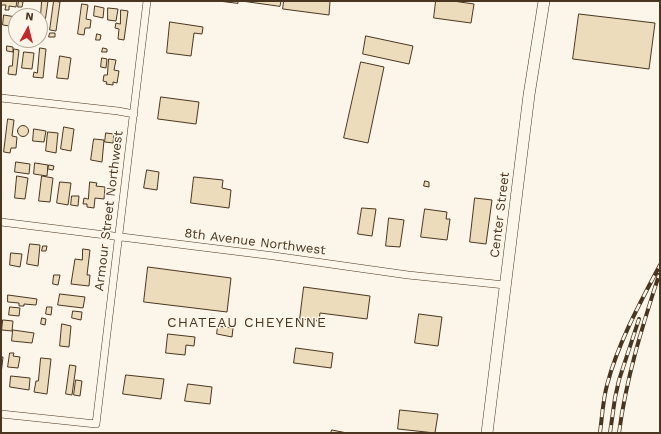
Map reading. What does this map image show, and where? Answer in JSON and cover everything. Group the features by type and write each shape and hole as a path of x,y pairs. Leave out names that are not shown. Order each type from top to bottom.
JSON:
{"main road":[{"name":"Center Street","path":"487,433 528,102 544,1"}],"street":[{"name":"Armour Street Northwest","path":"1,414 96,424 147,1"},
{"path":"1,98 134,114"},
{"name":"8th Avenue Northwest","path":"1,222 274,256 408,275 506,285"}],"building":[{"path":"1,1 17,1 16,7 9,6 8,10 5,10 6,5 1,5"},
{"path":"19,1 23,2 22,7 18,7"},
{"path":"42,1 48,1 47,8 42,8"},
{"path":"54,1 60,2 56,31 50,30"},
{"path":"219,1 238,1 238,3"},
{"path":"242,1 281,1 280,6"},
{"path":"284,1 330,1 329,15 283,9"},
{"path":"436,1 453,1 474,4 471,23 434,18"},
{"path":"82,4 88,5 86,19 91,20 90,28 85,28 84,35 78,34"},
{"path":"95,6 104,8 103,18 94,16"},
{"path":"108,8 118,9 116,21 108,20"},
{"path":"121,10 128,11 124,40 118,39 119,29 115,28 116,23 120,24"},
{"path":"579,14 655,23 649,69 573,59"},
{"path":"4,15 8,16 8,26 3,25"},
{"path":"170,22 203,27 202,34 194,33 191,56 167,53"},
{"path":"50,33 55,33 55,37 49,37"},
{"path":"97,34 101,35 100,40 96,40"},
{"path":"366,36 413,46 409,64 363,54"},
{"path":"7,46 8,48 13,48 13,52 7,51"},
{"path":"40,48 46,49 43,78 33,77 34,72 37,73"},
{"path":"103,48 107,49 107,52 102,52"},
{"path":"14,49 19,50 16,75 8,74 9,66 12,66"},
{"path":"24,52 34,53 32,69 22,68"},
{"path":"60,56 71,58 68,79 57,78"},
{"path":"102,58 107,59 106,68 101,67"},
{"path":"109,59 116,60 114,70 119,71 117,83 113,82 113,85 106,84 107,82 103,81 104,75 107,75"},
{"path":"361,62 384,67 368,143 344,138"},
{"path":"161,97 199,102 196,124 158,119"},
{"path":"8,119 14,120 12,136 17,137 16,148 11,148 10,153 4,152"},
{"path":"21,126 25,126 27,127 27,135 21,136 18,133 18,129"},
{"path":"64,127 74,129 71,151 61,149"},
{"path":"34,129 46,131 44,142 33,141"},
{"path":"48,132 58,133 56,153 46,151"},
{"path":"106,133 114,134 113,143 105,142"},
{"path":"94,139 104,140 102,162 91,160"},
{"path":"16,162 30,164 29,174 15,172"},
{"path":"35,163 48,165 47,176 34,174"},
{"path":"49,165 54,166 53,170 48,169"},
{"path":"147,170 159,172 157,190 144,188"},
{"path":"17,176 28,178 25,199 15,198"},
{"path":"42,176 53,178 50,202 39,201"},
{"path":"194,177 223,180 222,188 231,190 229,208 191,203"},
{"path":"425,181 429,182 429,187 424,186"},
{"path":"60,182 71,183 68,205 57,203"},
{"path":"90,182 97,183 96,186 105,187 104,199 95,198 94,208 87,207 87,204 83,204 84,198 88,199"},
{"path":"72,196 79,196 78,206 71,205"},
{"path":"475,198 492,200 486,244 470,242"},
{"path":"362,208 376,209 372,236 358,234"},
{"path":"425,209 447,212 446,219 450,219 447,240 421,237"},
{"path":"389,218 404,220 400,247 386,246"},
{"path":"30,244 40,245 38,266 27,264"},
{"path":"43,246 47,246 46,251 42,251"},
{"path":"83,249 90,250 87,275 90,275 89,286 71,284 75,259 82,260"},
{"path":"11,253 22,254 20,267 10,265"},
{"path":"148,267 231,278 227,312 144,302"},
{"path":"54,275 60,275 58,285 53,284"},
{"path":"304,287 370,296 367,319 320,313 319,321 300,319"},
{"path":"60,294 85,297 83,308 58,305"},
{"path":"8,295 37,299 36,305 24,304 24,306 19,306 19,303 8,302"},
{"path":"10,307 20,308 19,316 9,315"},
{"path":"47,307 52,307 51,315 46,314"},
{"path":"73,311 82,312 81,320 72,318"},
{"path":"419,314 442,317 438,346 415,343"},
{"path":"42,318 46,319 45,325 41,324"},
{"path":"3,320 13,321 12,331 2,330"},
{"path":"62,324 71,326 69,347 60,346"},
{"path":"218,326 233,328 232,337 217,334"},
{"path":"13,330 34,333 32,343 12,341"},
{"path":"168,334 195,337 194,346 186,345 185,355 166,353"},
{"path":"296,348 333,353 331,368 294,363"},
{"path":"10,353 14,353 13,356 20,357 18,368 8,367"},
{"path":"1,357 3,357 1,374"},
{"path":"41,358 51,359 47,394 34,392 36,381 38,381"},
{"path":"70,365 76,366 72,395 66,394"},
{"path":"126,375 164,379 161,399 123,394"},
{"path":"11,376 30,378 29,390 10,387"},
{"path":"76,380 82,381 80,396 74,395"},
{"path":"188,384 212,387 210,404 185,401"},
{"path":"400,410 438,414 435,433 398,429"},
{"path":"332,430 347,433 331,433"}],"railway":[{"path":"600,433 606,391 617,354 630,324 660,265"},
{"path":"619,433 630,373 659,275"},
{"path":"610,433 619,380 639,319"}],"district":[{"name":"CHATEAU CHEYENNE","path":"247,323"}]}
